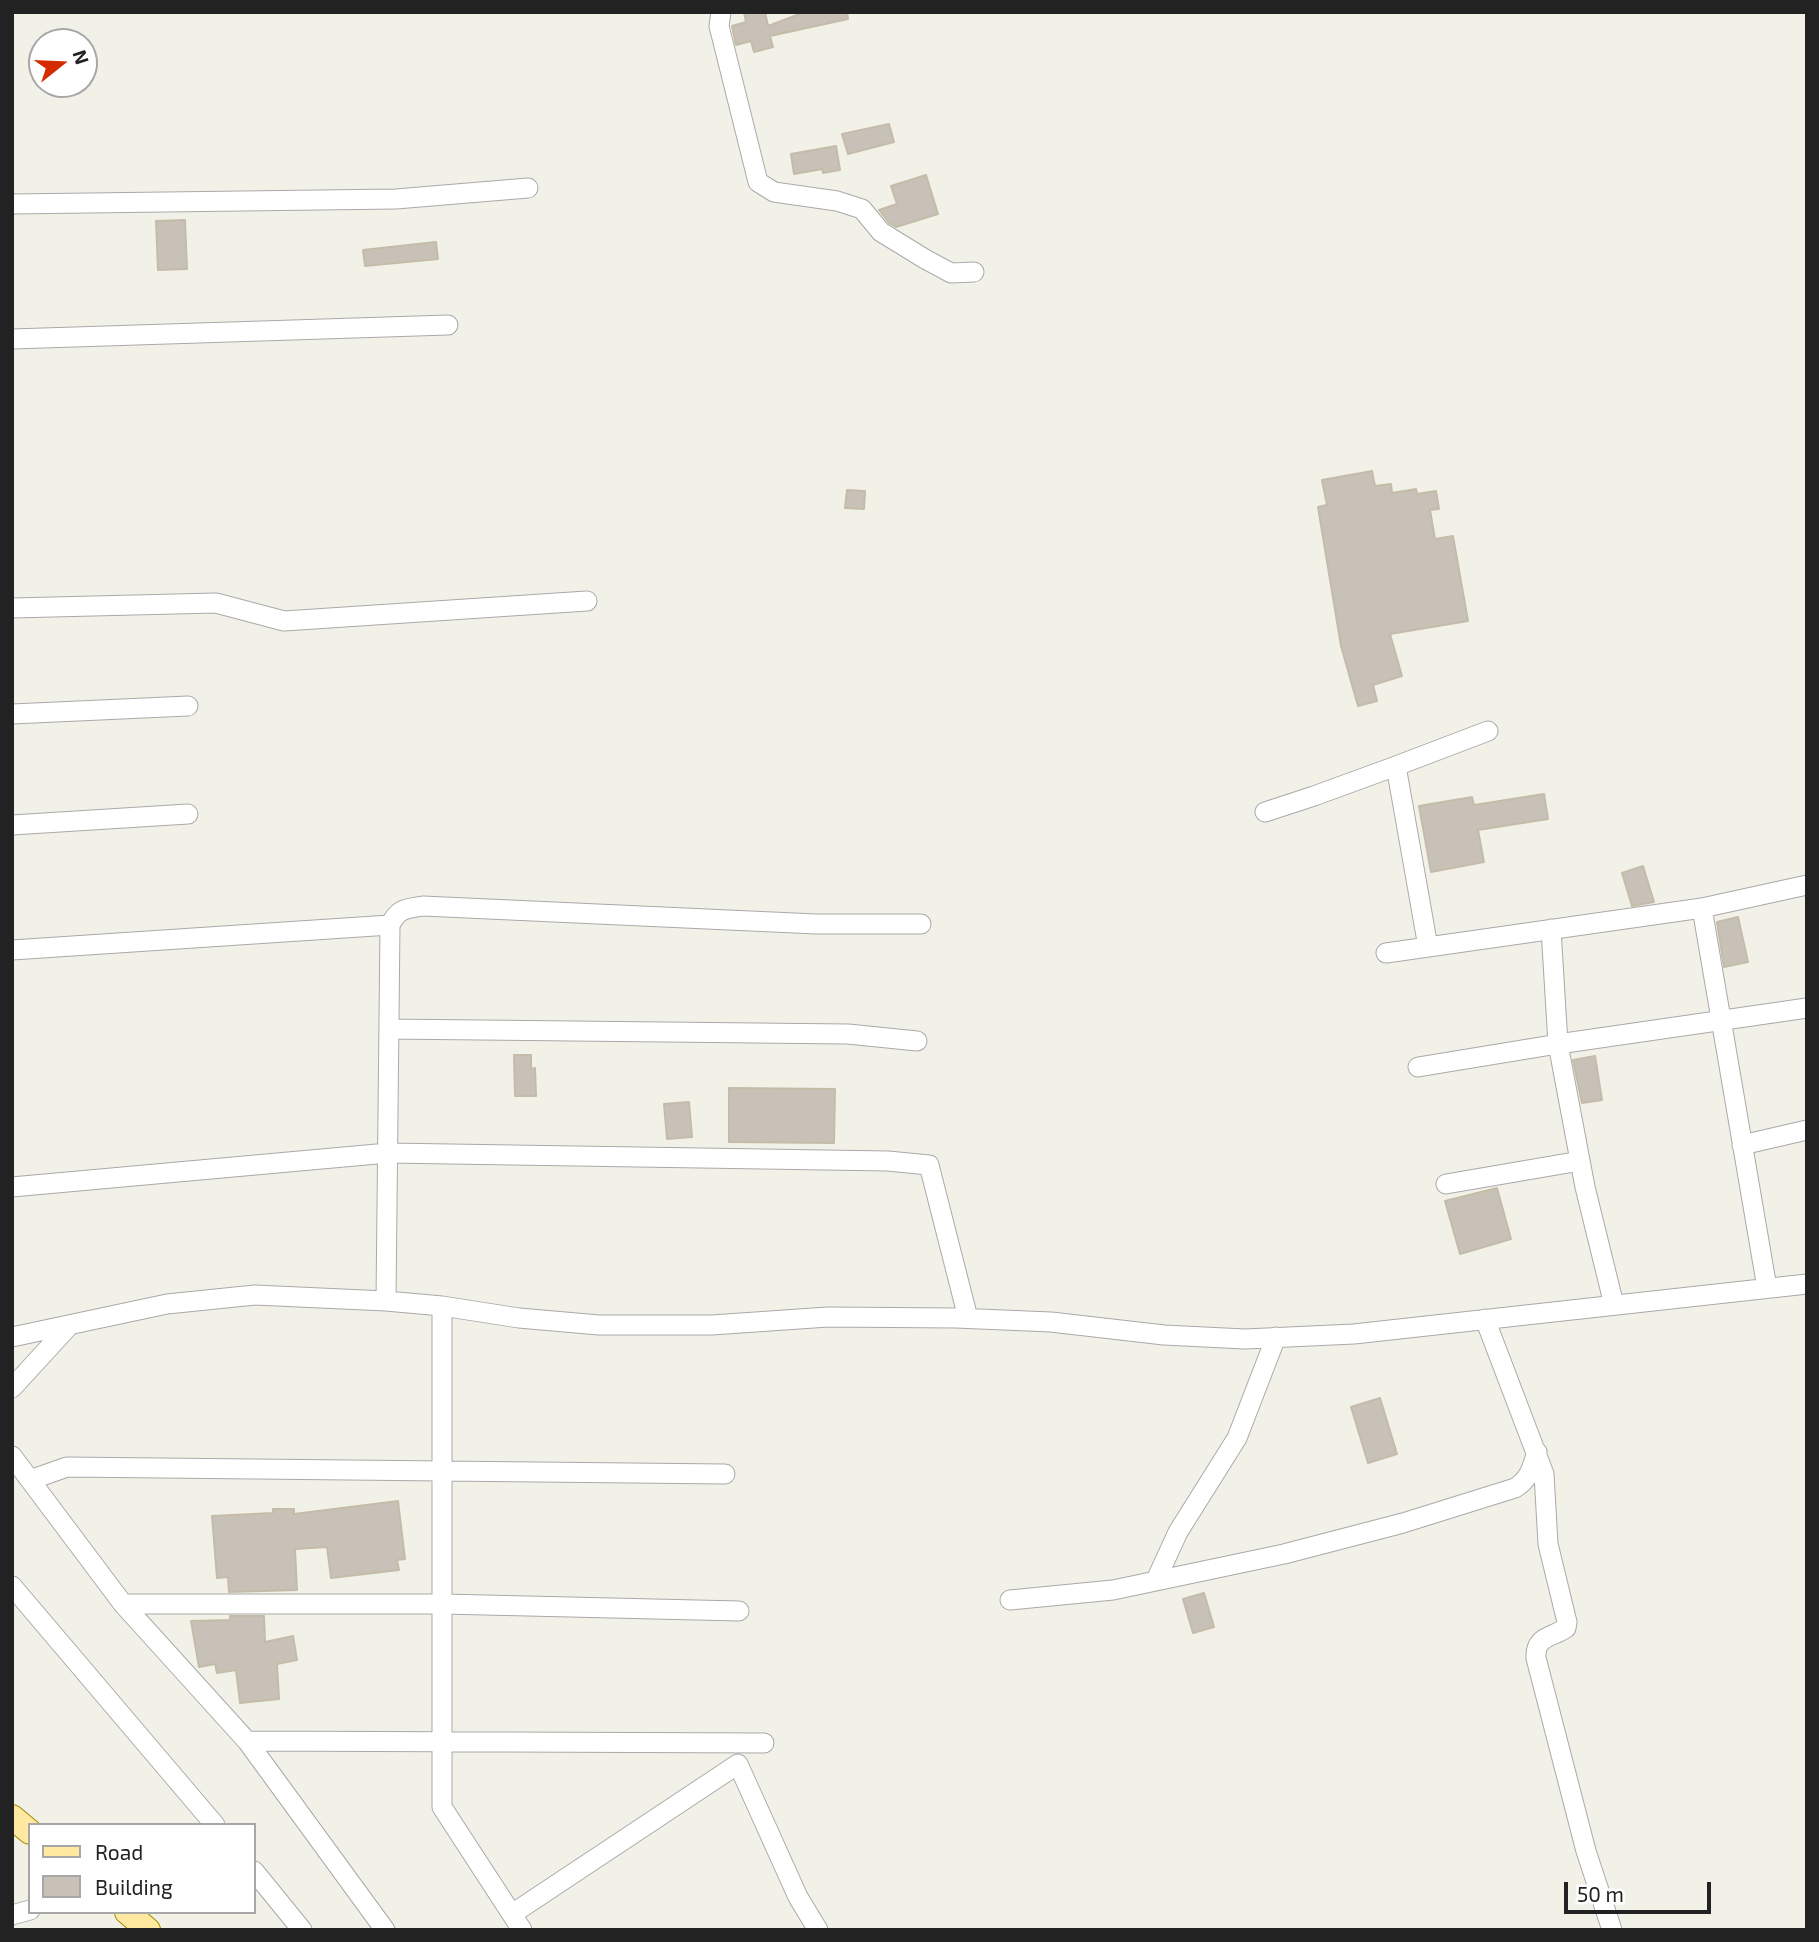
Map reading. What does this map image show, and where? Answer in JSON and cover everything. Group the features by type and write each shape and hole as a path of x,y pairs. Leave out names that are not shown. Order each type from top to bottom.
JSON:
{"main road":[{"path":"12,1817 28,1830"},
{"path":"129,1914 148,1930"}],"street":[{"path":"721,12 719,26 758,182 775,192 838,201 862,209 881,232 925,259 951,272 974,272"},
{"path":"12,204 396,199 528,188"},
{"path":"12,339 448,325"},
{"path":"12,608 216,603 284,621 587,601"},
{"path":"12,714 188,706"},
{"path":"1265,812 1488,731"},
{"path":"1396,766 1428,947"},
{"path":"12,825 188,814"},
{"path":"1386,953 1702,908 1807,885"},
{"path":"386,1301 390,925 396,914 423,906 816,924 921,924"},
{"path":"1702,908 1767,1289"},
{"path":"12,950 390,925"},
{"path":"1551,929 1558,1044 1580,1161 1614,1305"},
{"path":"1418,1067 1807,1008"},
{"path":"389,1029 848,1034 917,1041"},
{"path":"1742,1145 1807,1130"},
{"path":"12,1187 388,1153 888,1161 929,1165 968,1318"},
{"path":"1446,1184 1580,1161"},
{"path":"12,1337 167,1304 256,1295 386,1301 599,1325 712,1325 828,1317 968,1318 1051,1322 1164,1335 1245,1339 1354,1334 1807,1284"},
{"path":"442,1306 442,1807 517,1922 738,1764 798,1897 818,1930"},
{"path":"1485,1319 1544,1474 1548,1544 1567,1622 1566,1628 1538,1643 1536,1658 1586,1851 1612,1930"},
{"path":"12,1388 68,1327"},
{"path":"1156,1580 1178,1532 1237,1438 1276,1337"},
{"path":"12,1367 50,1347"},
{"path":"1010,1600 1113,1590 1344,1539 1504,1492 1524,1483 1530,1475 1537,1451"},
{"path":"12,1456 123,1604 247,1741 385,1930"},
{"path":"30,1479 67,1467 725,1474"},
{"path":"12,1586 213,1823"},
{"path":"123,1604 443,1604 739,1611"},
{"path":"247,1741 764,1743"},
{"path":"256,1873 302,1930"}],"building":[{"path":"744,12 765,12 768,26 805,12 847,12 848,19 770,36 773,47 754,52 751,41 736,45 732,26 746,22"},
{"path":"889,124 894,142 848,154 842,134"},
{"path":"836,146 840,170 823,173 822,169 794,174 791,154"},
{"path":"926,175 938,214 896,227 889,223 879,210 897,204 891,186"},
{"path":"185,220 187,269 158,270 156,221"},
{"path":"436,242 438,259 365,266 363,250"},
{"path":"1372,471 1375,486 1391,484 1392,493 1416,489 1417,494 1436,491 1439,509 1430,510 1435,539 1453,536 1468,621 1390,634 1402,676 1373,685 1377,701 1358,706 1341,646 1318,507 1327,505 1322,480"},
{"path":"847,490 865,491 864,509 845,508"},
{"path":"1544,794 1548,819 1478,830 1484,862 1431,872 1419,806 1472,797 1474,805"},
{"path":"1643,866 1654,902 1632,906 1622,873"},
{"path":"1738,917 1748,962 1724,967 1717,922"},
{"path":"514,1055 531,1055 531,1069 535,1068 536,1096 515,1096"},
{"path":"1595,1056 1602,1100 1582,1103 1573,1060"},
{"path":"729,1088 835,1089 834,1143 729,1142"},
{"path":"689,1102 692,1137 667,1139 664,1104"},
{"path":"1497,1188 1511,1239 1460,1254 1445,1201"},
{"path":"1380,1398 1397,1454 1368,1463 1351,1407"},
{"path":"398,1501 405,1559 397,1560 399,1570 331,1578 327,1547 295,1549 297,1590 229,1592 228,1577 217,1578 212,1516 273,1513 273,1509 294,1509 294,1514"},
{"path":"1204,1593 1214,1627 1193,1633 1183,1599"},
{"path":"230,1616 264,1616 265,1642 293,1636 297,1660 277,1664 279,1699 240,1703 236,1670 217,1673 215,1664 199,1667 191,1621 230,1620"}]}
